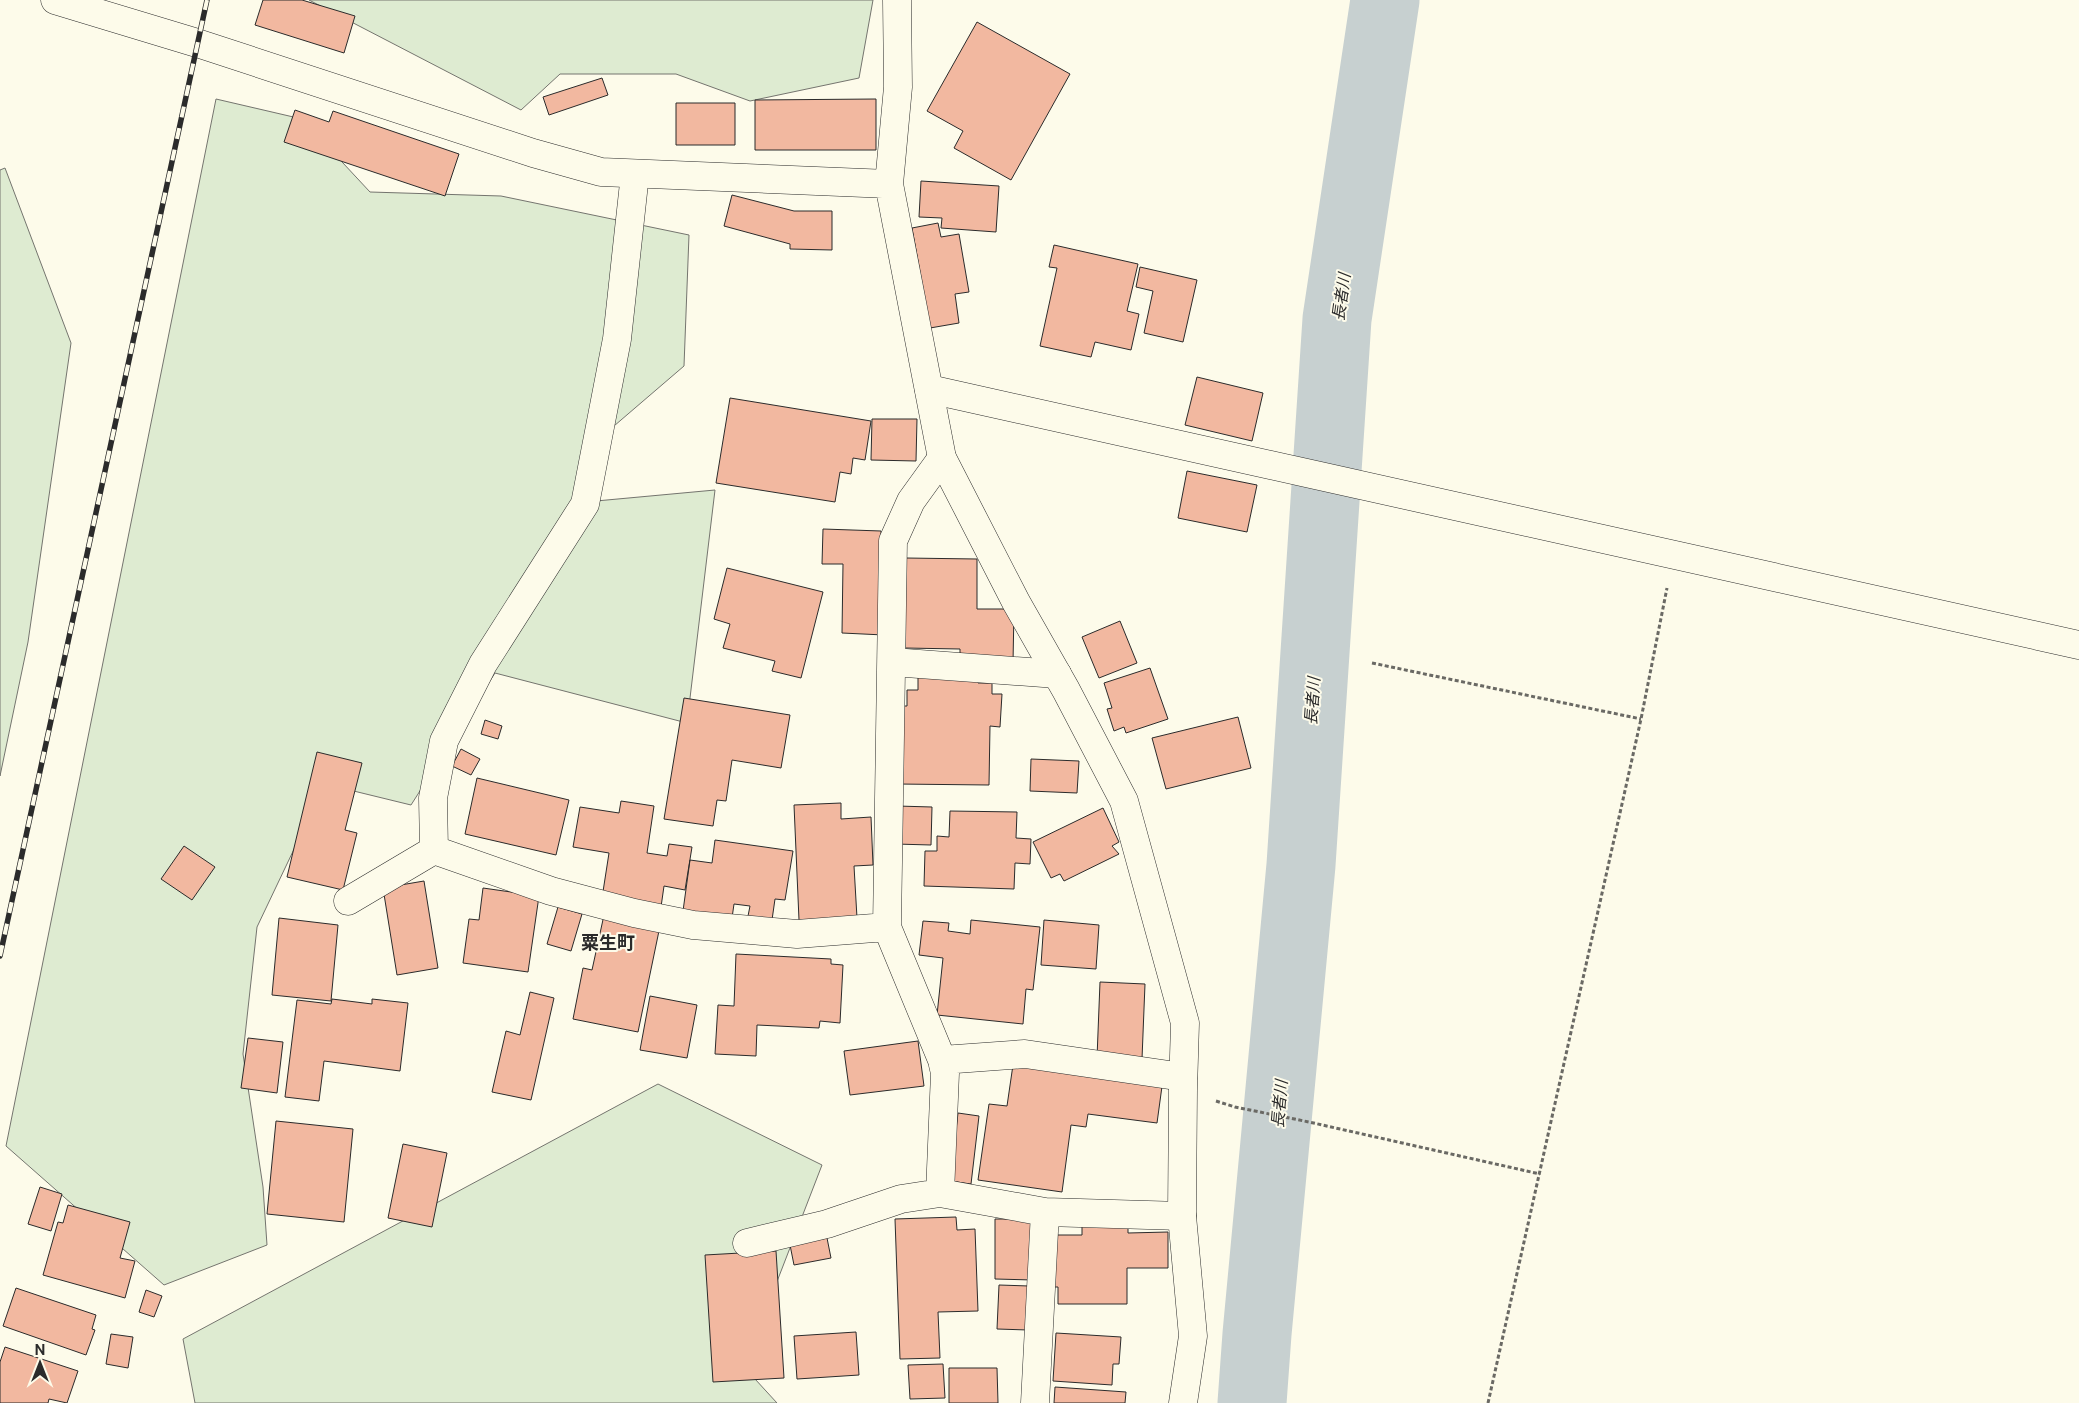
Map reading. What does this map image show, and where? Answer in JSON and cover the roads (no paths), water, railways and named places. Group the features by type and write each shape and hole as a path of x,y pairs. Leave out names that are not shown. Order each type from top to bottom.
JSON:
{"street":[{"path":"56,0 197,43 534,153 601,172 889,184"},
{"path":"897,0 898,87 889,184 942,458 1016,602 1058,674 1124,801 1185,1022 1182,1216 1194,1336 1183,1403"},
{"path":"434,850 433,798 444,741 483,664 585,504 617,339 635,174"},
{"path":"929,389 2079,645"},
{"path":"940,1193 944,1073 942,1060 887,927 893,542 911,500 942,458"},
{"path":"892,662 1058,674"},
{"path":"348,901 434,850 551,891 634,913 692,925 797,934 887,927"},
{"path":"942,1060 1025,1054 1183,1078"},
{"path":"747,1243 826,1224 901,1200 940,1193 1045,1212 1182,1216"},
{"path":"1035,1403 1045,1212"}],"waterway":[{"name":"長者川","path":"1252,1403 1301,865 1337,319 1385,0"}],"railway":[{"path":"0,956 207,0"}],"district":[{"name":"粟生町","path":"608,943"}]}
